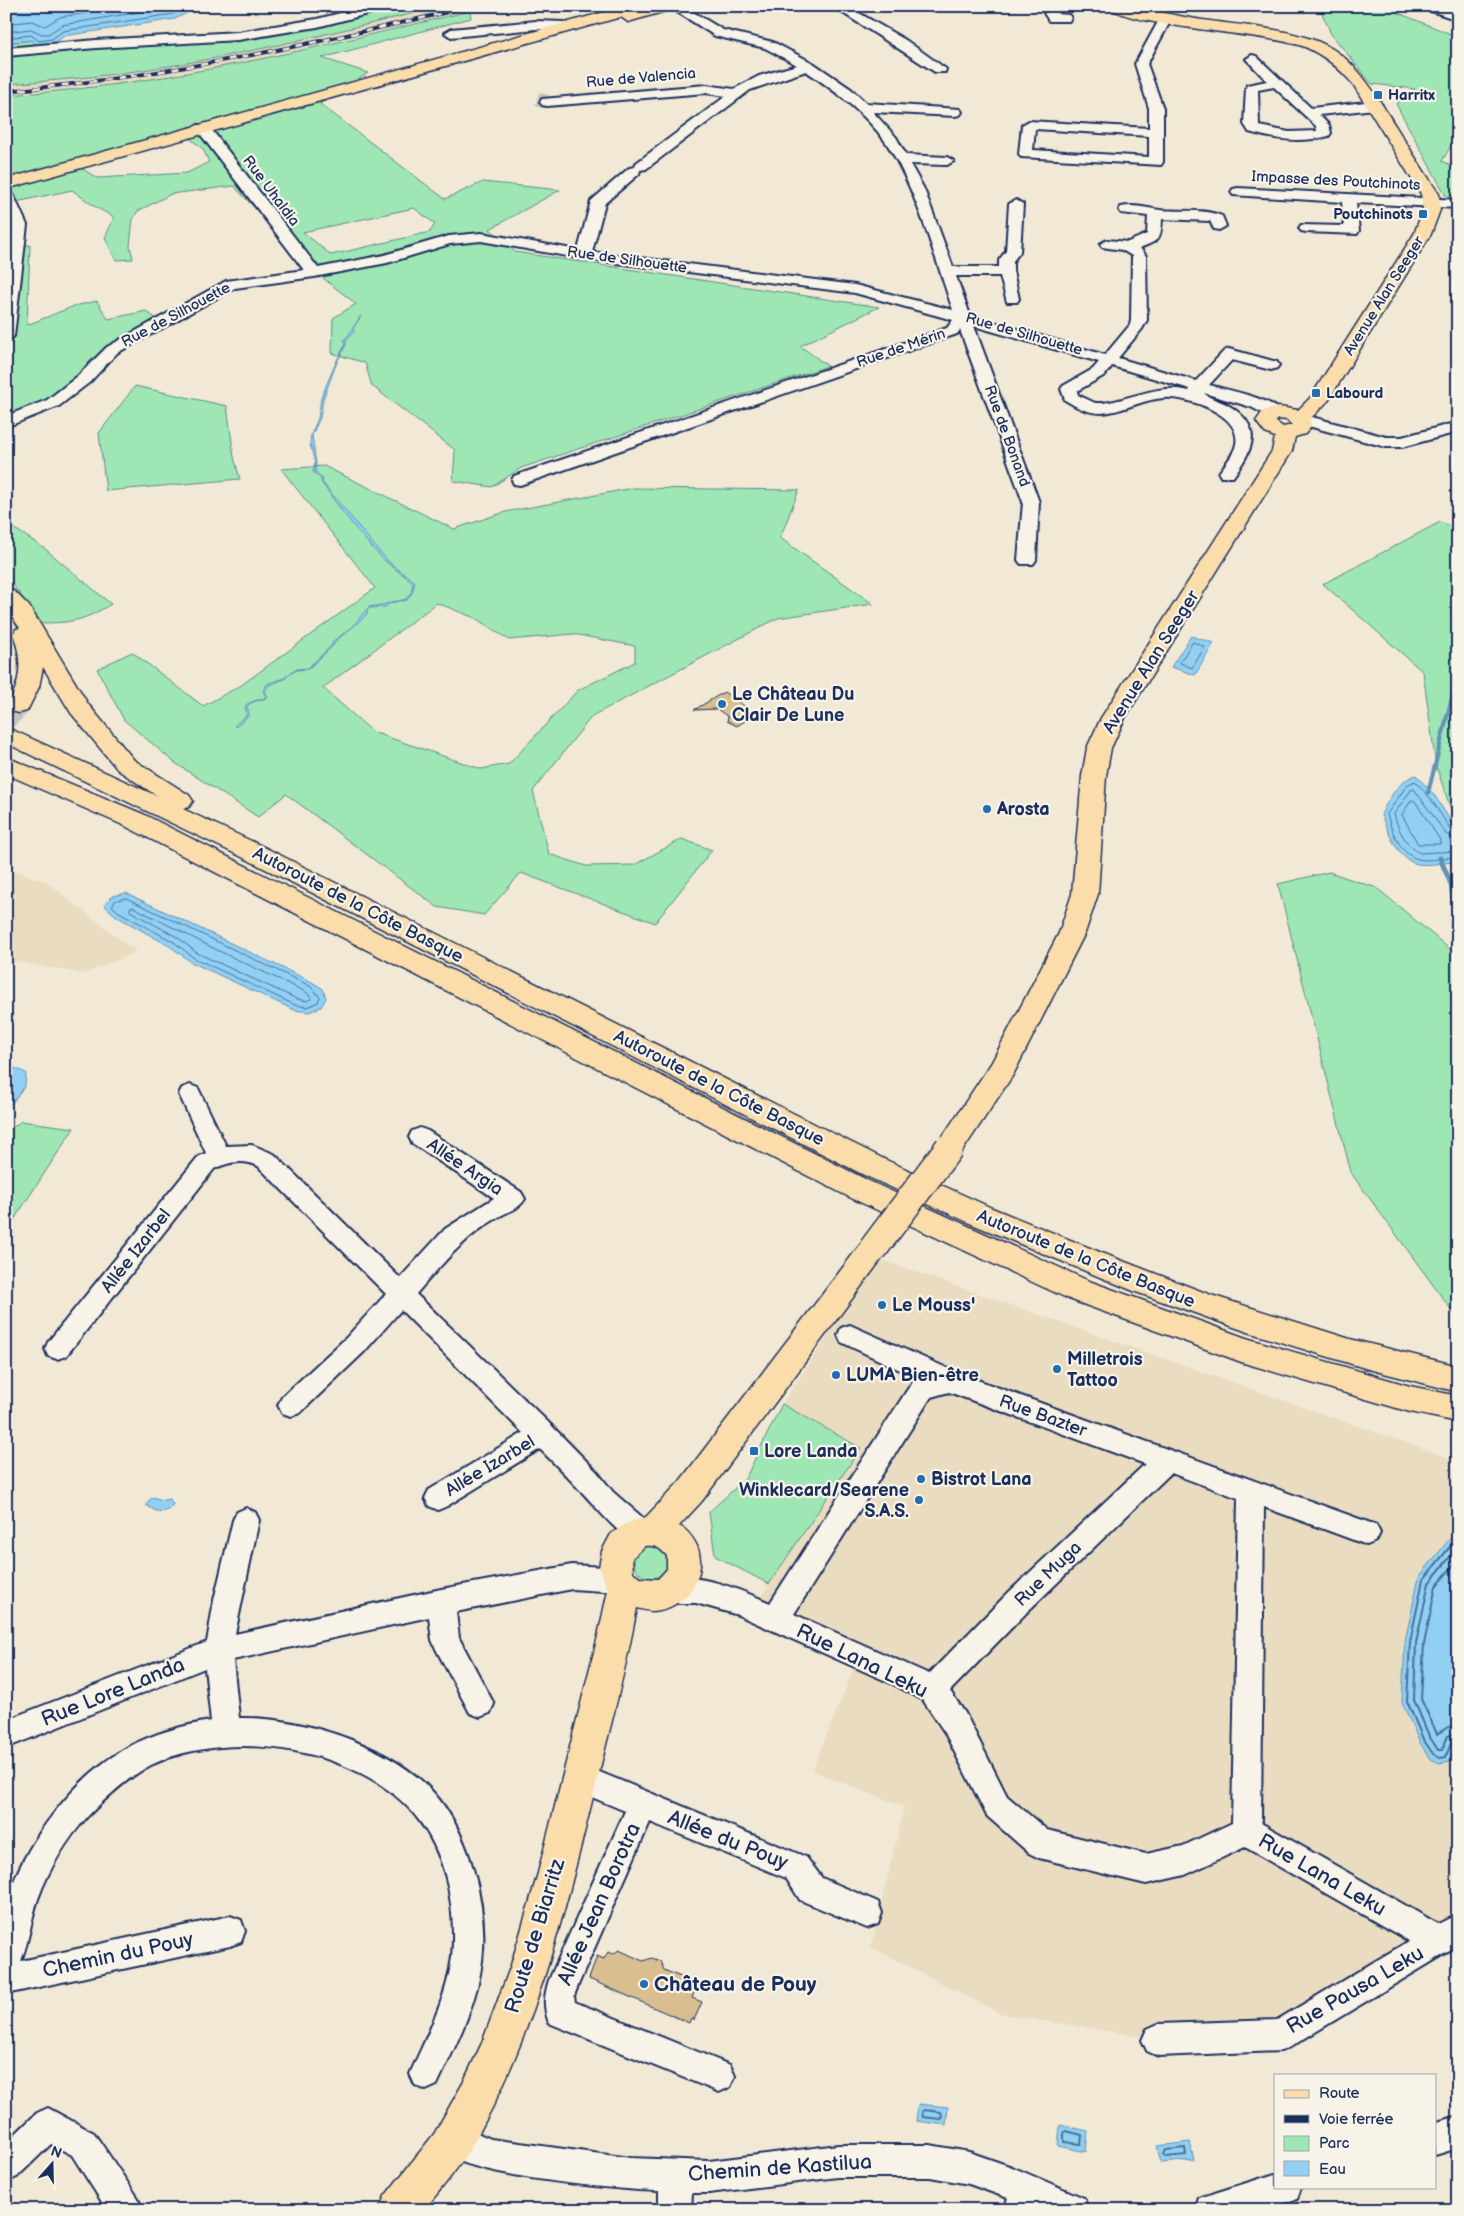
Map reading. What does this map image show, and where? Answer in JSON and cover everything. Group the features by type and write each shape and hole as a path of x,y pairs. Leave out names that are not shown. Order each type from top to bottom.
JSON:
{"main road":[{"path":"538,36 626,6"},
{"path":"6,184 644,6"},
{"path":"447,61 668,6"},
{"path":"1116,6 1165,20 1263,31 1313,44 1340,59 1349,68 1375,105 1402,147 1433,202"},
{"name":"Avenue Alan Seeger","path":"646,1563 691,1491 949,1148 1003,1068 1072,933 1085,894 1094,776 1099,748 1113,718 1282,451 1290,422 1307,413 1318,401 1423,234 1431,214 1433,202"},
{"path":"6,596 26,636 34,661 30,684 14,705 23,661 17,639 6,622"},
{"path":"6,596 21,611 80,708 126,765 167,793 238,832 255,853"},
{"name":"Autoroute de la Côte Basque","path":"6,734 255,853 874,1167 975,1214 1069,1254 1191,1301 1250,1321 1404,1367 1458,1379"},
{"name":"Autoroute de la Côte Basque","path":"6,765 134,820 859,1189 1080,1290 1244,1350 1410,1399 1458,1409"},
{"path":"6,779 104,817 134,820"},
{"name":"Route de Biarritz","path":"398,2210 453,2139 474,2102 498,2051 522,1984 557,1870 616,1638 646,1563"}],"street":[{"path":"6,52 96,44 238,36 317,23 383,6"},
{"name":"Rue de Mérin","path":"520,480 952,331 963,316 917,189 891,140 862,107 846,92 808,66 769,45 719,33 674,6"},
{"path":"838,6 903,44 940,69"},
{"path":"1429,6 1458,16"},
{"path":"1156,132 1029,125 1026,154 1156,162 1156,132 1156,108 1141,64 1165,20"},
{"path":"451,33 536,25 564,26"},
{"path":"1252,59 1278,82 1310,112 1322,125 1324,132 1316,135 1271,135 1254,129 1251,124 1252,88 1278,82"},
{"path":"584,255 598,200 736,93 764,79 808,66"},
{"name":"Rue de Valencia","path":"547,102 706,89 736,93"},
{"path":"1310,112 1375,105"},
{"path":"862,107 926,110 949,116"},
{"path":"923,124 926,110"},
{"name":"Rue Uhaldia","path":"203,128 314,273"},
{"path":"901,159 947,161"},
{"name":"Impasse des Poutchinots","path":"1238,192 1458,204"},
{"path":"6,194 20,226 6,336"},
{"path":"1306,228 1352,230 1348,197"},
{"path":"1012,299 1006,271 1006,260 1013,252 1016,204"},
{"path":"1126,210 1212,217 1217,219 1219,226"},
{"path":"1106,244 1129,246 1149,239 1154,235 1155,216 1157,214"},
{"name":"Rue de Silhouette","path":"6,422 53,403 84,379 112,350 231,284 314,273 387,259 449,240 481,237 584,255 856,289 963,316 1108,359 1196,392 1257,404 1290,422 1312,422 1386,442 1402,442 1458,427"},
{"path":"1129,246 1139,256 1139,320 1137,326 1099,372 1069,389 1071,397 1086,406 1104,408 1145,396 1196,392 1236,418 1245,433 1244,449 1227,473"},
{"path":"947,272 1006,271"},
{"name":"Rue de Bonand","path":"963,316 1031,502 1027,560"},
{"path":"1196,392 1229,354 1271,365"},
{"path":"190,1094 219,1156"},
{"name":"Allée Argia","path":"402,1294 453,1236 491,1210 513,1199 420,1137"},
{"name":"Allée Izarbel","path":"58,1350 206,1163 219,1156 244,1153 258,1155 266,1160 589,1481 646,1563"},
{"path":"291,1405 336,1363 402,1294"},
{"name":"Rue Bazter","path":"850,1335 949,1381 1367,1533"},
{"path":"775,1619 922,1389 935,1383 949,1381"},
{"name":"Allée Izarbel","path":"438,1498 543,1434"},
{"name":"Rue Muga","path":"933,1692 947,1673 1166,1461"},
{"path":"1246,1831 1251,1491"},
{"path":"227,1732 221,1693 219,1650 223,1622 246,1520"},
{"name":"Rue Lana Leku","path":"572,1577 646,1563 696,1591 742,1604 905,1676 933,1692 955,1724 997,1806 1039,1843 1146,1869 1185,1860 1246,1831 1448,1935"},
{"name":"Rue Lore Landa","path":"6,1734 219,1650 441,1602 572,1577"},
{"path":"441,1602 446,1640 480,1704"},
{"path":"8,1964 23,1897 61,1827 86,1796 140,1756 178,1743 227,1732 289,1735 356,1758 390,1776 415,1794 437,1821 451,1852 463,1886 469,1923 467,1962 454,2009 426,2074"},
{"name":"Allée du Pouy","path":"580,1778 796,1867 811,1889 867,1913"},
{"name":"Allée Jean Borotra","path":"643,1805 564,1980 559,1996 560,2012 719,2076"},
{"name":"Chemin du Pouy","path":"8,1964 230,1931"},
{"name":"Rue Pausa Leku","path":"1158,2040 1281,2034 1448,1935"},
{"path":"6,2166 48,2124 83,2144 126,2210"},
{"path":"1436,2139 1458,2132"},
{"name":"Chemin de Kastilua","path":"453,2139 467,2147 491,2155 630,2174 709,2177 838,2161 930,2161 968,2168 1025,2200 1072,2210"},
{"path":"675,2210 676,2176"},
{"path":"1211,2210 1282,2188"}],"shaded area":[{"path":"445,6 490,6 222,67 130,83 6,95 6,84 144,70 232,55"},
{"path":"6,868 47,882 136,952 84,974 6,960"},
{"path":"879,1259 1458,1461 1458,1914 1287,2020 1145,2037 1001,2014 871,1947 904,1807 812,1771 855,1665 748,1616 861,1449 782,1404"}],"green space":[{"path":"399,6 445,6 294,41 181,64 92,77 6,84 6,43 32,40 34,47 241,39 313,28"},
{"path":"1319,6 1381,6 1458,37 1458,140 1454,141 1442,161 1458,168 1458,198 1446,196 1396,104 1415,89 1372,84 1331,34"},
{"path":"470,11 471,18 322,58 368,73 320,104 445,199 483,182 560,190 490,229 515,252 879,307 800,346 828,366 521,468 492,487 453,481 455,450 372,386 365,363 332,353 333,318 356,304 314,271 234,186 171,194 138,211 133,219 130,246 133,259 116,260 105,238 114,217 97,208 72,190 16,202 6,198 6,95 124,83 182,74 298,51","holes":["187,136 203,149 209,162 187,173 97,178 78,166","414,208 435,224 430,232 331,255 303,232"]},
{"path":"6,245 30,245 27,325 74,306 97,301 108,319 146,311 158,320 116,347 38,405 6,419"},
{"path":"135,386 227,406 234,457 240,479 106,491 99,433"},
{"path":"324,466 454,529 505,512 633,488 799,490 780,538 873,604 778,618 592,716 533,791 549,854 586,866 634,865 682,839 712,850 655,923 521,873 484,915 437,907 286,794 258,817 175,763 124,720 97,669 132,652 203,706 240,686 375,588 281,469","holes":["437,603 475,618 509,640 573,634 635,646 635,662 578,690 509,764 481,769 373,732 323,688"]},
{"path":"1440,522 1458,529 1458,830 1436,766 1423,672 1323,584"},
{"path":"6,523 44,548 111,604 94,614 78,620 42,623 6,576"},
{"path":"1329,872 1377,888 1458,956 1458,1319 1351,1173 1278,884"},
{"path":"21,1121 74,1128 6,1232 6,1133"},
{"path":"782,1404 861,1448 769,1584 715,1556 709,1512 745,1479"},
{"path":"651,1544 663,1549 668,1561 663,1573 651,1578 639,1573 634,1561 639,1549"}],"water":[{"path":"6,6 236,6 197,8 175,19 64,36 54,44 34,47 32,40 6,43"},
{"path":"353,328 354,332 346,340 346,345 337,362 323,399 320,418 312,435 316,463 315,471 377,549 390,563 415,582 412,593 407,600 399,601 406,599 411,593 413,583 385,561 351,523 321,482 321,479 313,472 315,463 310,444 311,435 318,418 321,398 336,362 345,345 344,340"},
{"path":"389,603 385,607 370,608 367,610 367,614 351,628 369,607"},
{"path":"348,630 334,642 334,645 308,669 297,670 292,673 297,669 308,668 332,645 332,642"},
{"path":"1191,636 1214,643 1195,675 1171,667"},
{"path":"288,675 285,679 269,685 265,691 268,697 247,706 249,715 236,727 234,726 247,715 245,706 250,703 266,697 263,691 267,684"},
{"path":"1416,775 1435,796 1458,833 1458,862 1427,865 1411,862 1399,851 1391,837 1381,815 1399,786 1410,777"},
{"path":"126,893 312,982 323,989 326,998 321,1007 309,1012 294,1010 191,962 171,947 116,916 106,907 105,904 113,896"},
{"path":"8,1065 26,1073 25,1086 6,1111 6,1066"},
{"path":"152,1497 163,1500 170,1499 173,1504 168,1510 157,1511 146,1505"},
{"path":"1456,1531 1458,1730 1450,1761 1440,1763 1430,1759 1419,1741 1402,1702 1405,1641 1419,1577"},
{"path":"918,2104 948,2107 946,2125 916,2121"},
{"path":"1060,2125 1088,2131 1086,2152 1058,2146"},
{"path":"1190,2142 1194,2160 1161,2163 1157,2146"}],"building":[{"name":"Le Château Du Clair De Lune","path":"724,692 756,714 737,726 727,721 728,717 717,709 694,710"},
{"name":"Château de Pouy","path":"619,1950 643,1961 652,1958 660,1961 664,1970 688,1980 690,1987 695,1990 692,1998 702,2002 694,2020 691,2018 689,2023 589,1979 597,1956 604,1959 608,1952 613,1954"}],"waterway":[{"path":"1428,793 1458,673"},
{"path":"1440,858 1451,884 1456,919 1452,925 1458,933"}],"tunnel":[{"path":"537,99 547,102"},
{"path":"6,719 19,706"}],"railway":[{"path":"6,91 65,85 183,68 357,33 473,6"}],"place":[{"name":"Harritx","path":"1378,95"},
{"name":"Poutchinots","path":"1423,214"},
{"name":"Labourd","path":"1316,393"},
{"name":"Le Château Du Clair De Lune","path":"722,704"},
{"name":"Arosta","path":"987,809"},
{"name":"Le Mouss'","path":"882,1305"},
{"name":"Milletrois Tattoo","path":"1057,1369"},
{"name":"LUMA Bien-être","path":"836,1375"},
{"name":"Lore Landa","path":"754,1451"},
{"name":"Bistrot Lana","path":"921,1479"},
{"name":"Winklecard/Searene S.A.S.","path":"919,1500"},
{"name":"Château de Pouy","path":"644,1984"}]}
